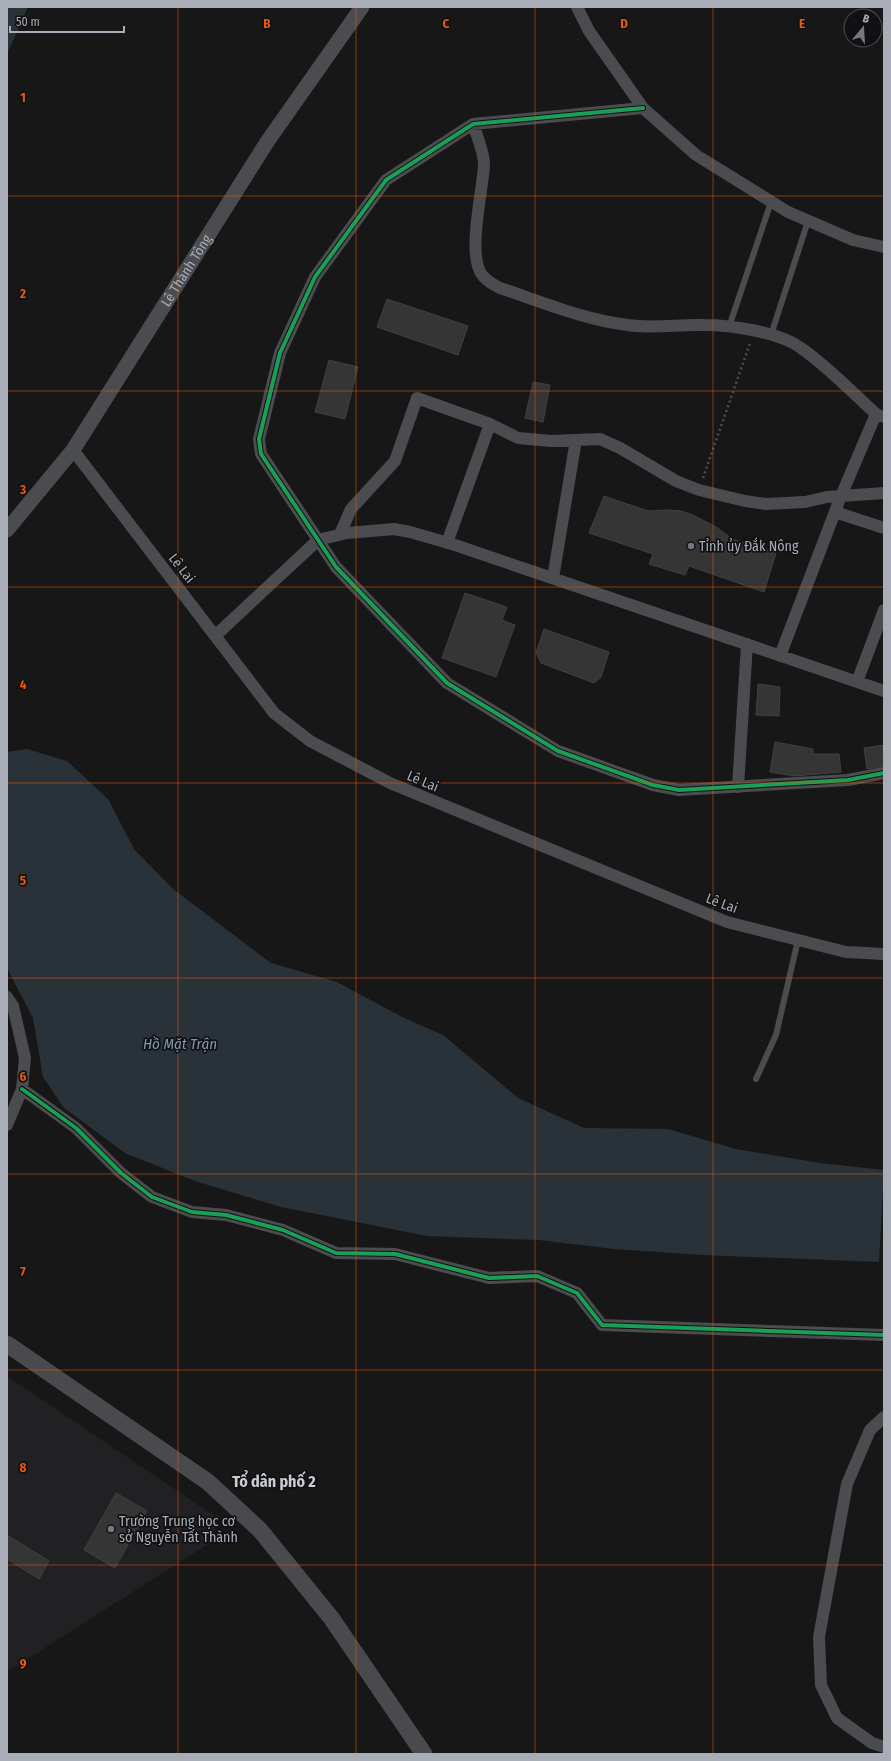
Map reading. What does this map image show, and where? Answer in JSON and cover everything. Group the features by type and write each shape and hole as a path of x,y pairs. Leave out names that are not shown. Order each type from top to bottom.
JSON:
{"main road":[{"path":"7,1344 208,1482 260,1530 332,1619 424,1754"}],"street":[{"name":"Lê Thánh Tông","path":"7,530 73,450 267,142 362,7"},
{"path":"577,7 589,31 643,108 696,155 788,212 853,240 884,247"},
{"path":"643,108 473,124 386,180 316,277 280,353 259,439 261,454 336,567 447,683 493,710 540,742 558,751 653,785 679,790 848,780 884,773"},
{"path":"473,124 484,163 475,254 482,275 490,282 508,291 616,324 631,326 705,325 729,327 771,335 800,347 880,416 841,496 780,656"},
{"path":"340,534 351,508 395,461 417,398 490,424 518,438 551,442 600,439 620,448 676,481 699,490 745,501 766,504 805,502 841,496 884,493"},
{"path":"447,543 490,424"},
{"path":"553,578 576,440"},
{"name":"Lê Lai","path":"73,450 274,712 310,741 390,784 727,922 846,952 884,954"},
{"path":"836,512 884,528"},
{"path":"215,636 318,540 340,534 394,529 447,543 553,578 884,691"},
{"path":"857,682 884,610"},
{"path":"738,787 747,644"},
{"path":"7,997 13,1006 25,1058 22,1088 7,1125"},
{"path":"22,1088 76,1128 121,1173 152,1197 192,1212 226,1215 283,1230 336,1253 395,1254 489,1278 536,1276 576,1293 602,1325 884,1335"},
{"path":"884,1417 870,1430 847,1484 819,1637 821,1685 837,1718 872,1744 884,1748"}],"lane":[{"path":"729,327 771,202"},
{"path":"771,335 808,221"},
{"path":"756,1079 776,1035 798,940"}],"path":[{"path":"699,490 754,331"}],"shaded area":[{"name":"Trường Trung học cơ sở Nguyễn Tất Thành","path":"7,1376 216,1517 213,1541 7,1672"}],"water":[{"path":"7,7 28,7 7,54"},
{"name":"Hồ Mặt Trận","path":"27,749 67,761 108,799 134,849 173,889 271,963 337,982 402,1017 443,1035 518,1098 584,1128 668,1129 736,1149 820,1163 884,1170 879,1262 703,1255 614,1249 539,1240 427,1236 281,1207 195,1181 125,1153 64,1108 43,1077 33,1018 7,968 7,752"}],"building":[{"path":"387,299 468,326 458,355 377,327"},
{"path":"329,360 358,367 345,419 315,412"},
{"path":"533,382 550,385 543,422 525,418"},
{"name":"Tỉnh ủy Đắk Nông","path":"604,496 648,511 681,511 693,515 716,527 732,539 776,553 764,592 689,566 685,575 649,564 653,554 589,533"},
{"path":"465,593 507,607 502,620 515,625 496,677 442,658"},
{"path":"544,629 609,652 601,677 594,683 541,663 536,653"},
{"path":"758,684 780,687 779,716 756,715"},
{"path":"775,742 813,749 813,754 839,754 841,772 794,776 770,772"},
{"path":"884,745 884,766 867,769 864,748"},
{"path":"116,1493 147,1511 115,1568 84,1550"},
{"path":"7,1535 49,1561 39,1579 7,1559"}],"cycle path":[{"path":"643,108 473,124 386,180 315,277 280,353 259,439 261,454 336,567 447,683 558,751 653,785 679,790 848,780 884,773"},
{"path":"22,1089 76,1128 121,1173 152,1197 192,1212 226,1215 283,1230 336,1253 395,1254 489,1278 537,1276 577,1293 602,1325 884,1335"}],"place":[{"name":"Tỉnh ủy Đắk Nông","path":"691,546"},
{"name":"Trường Trung học cơ sở Nguyễn Tất Thành","path":"111,1529"}],"district":[{"name":"Tổ dân phố 2","path":"274,1481"}]}
